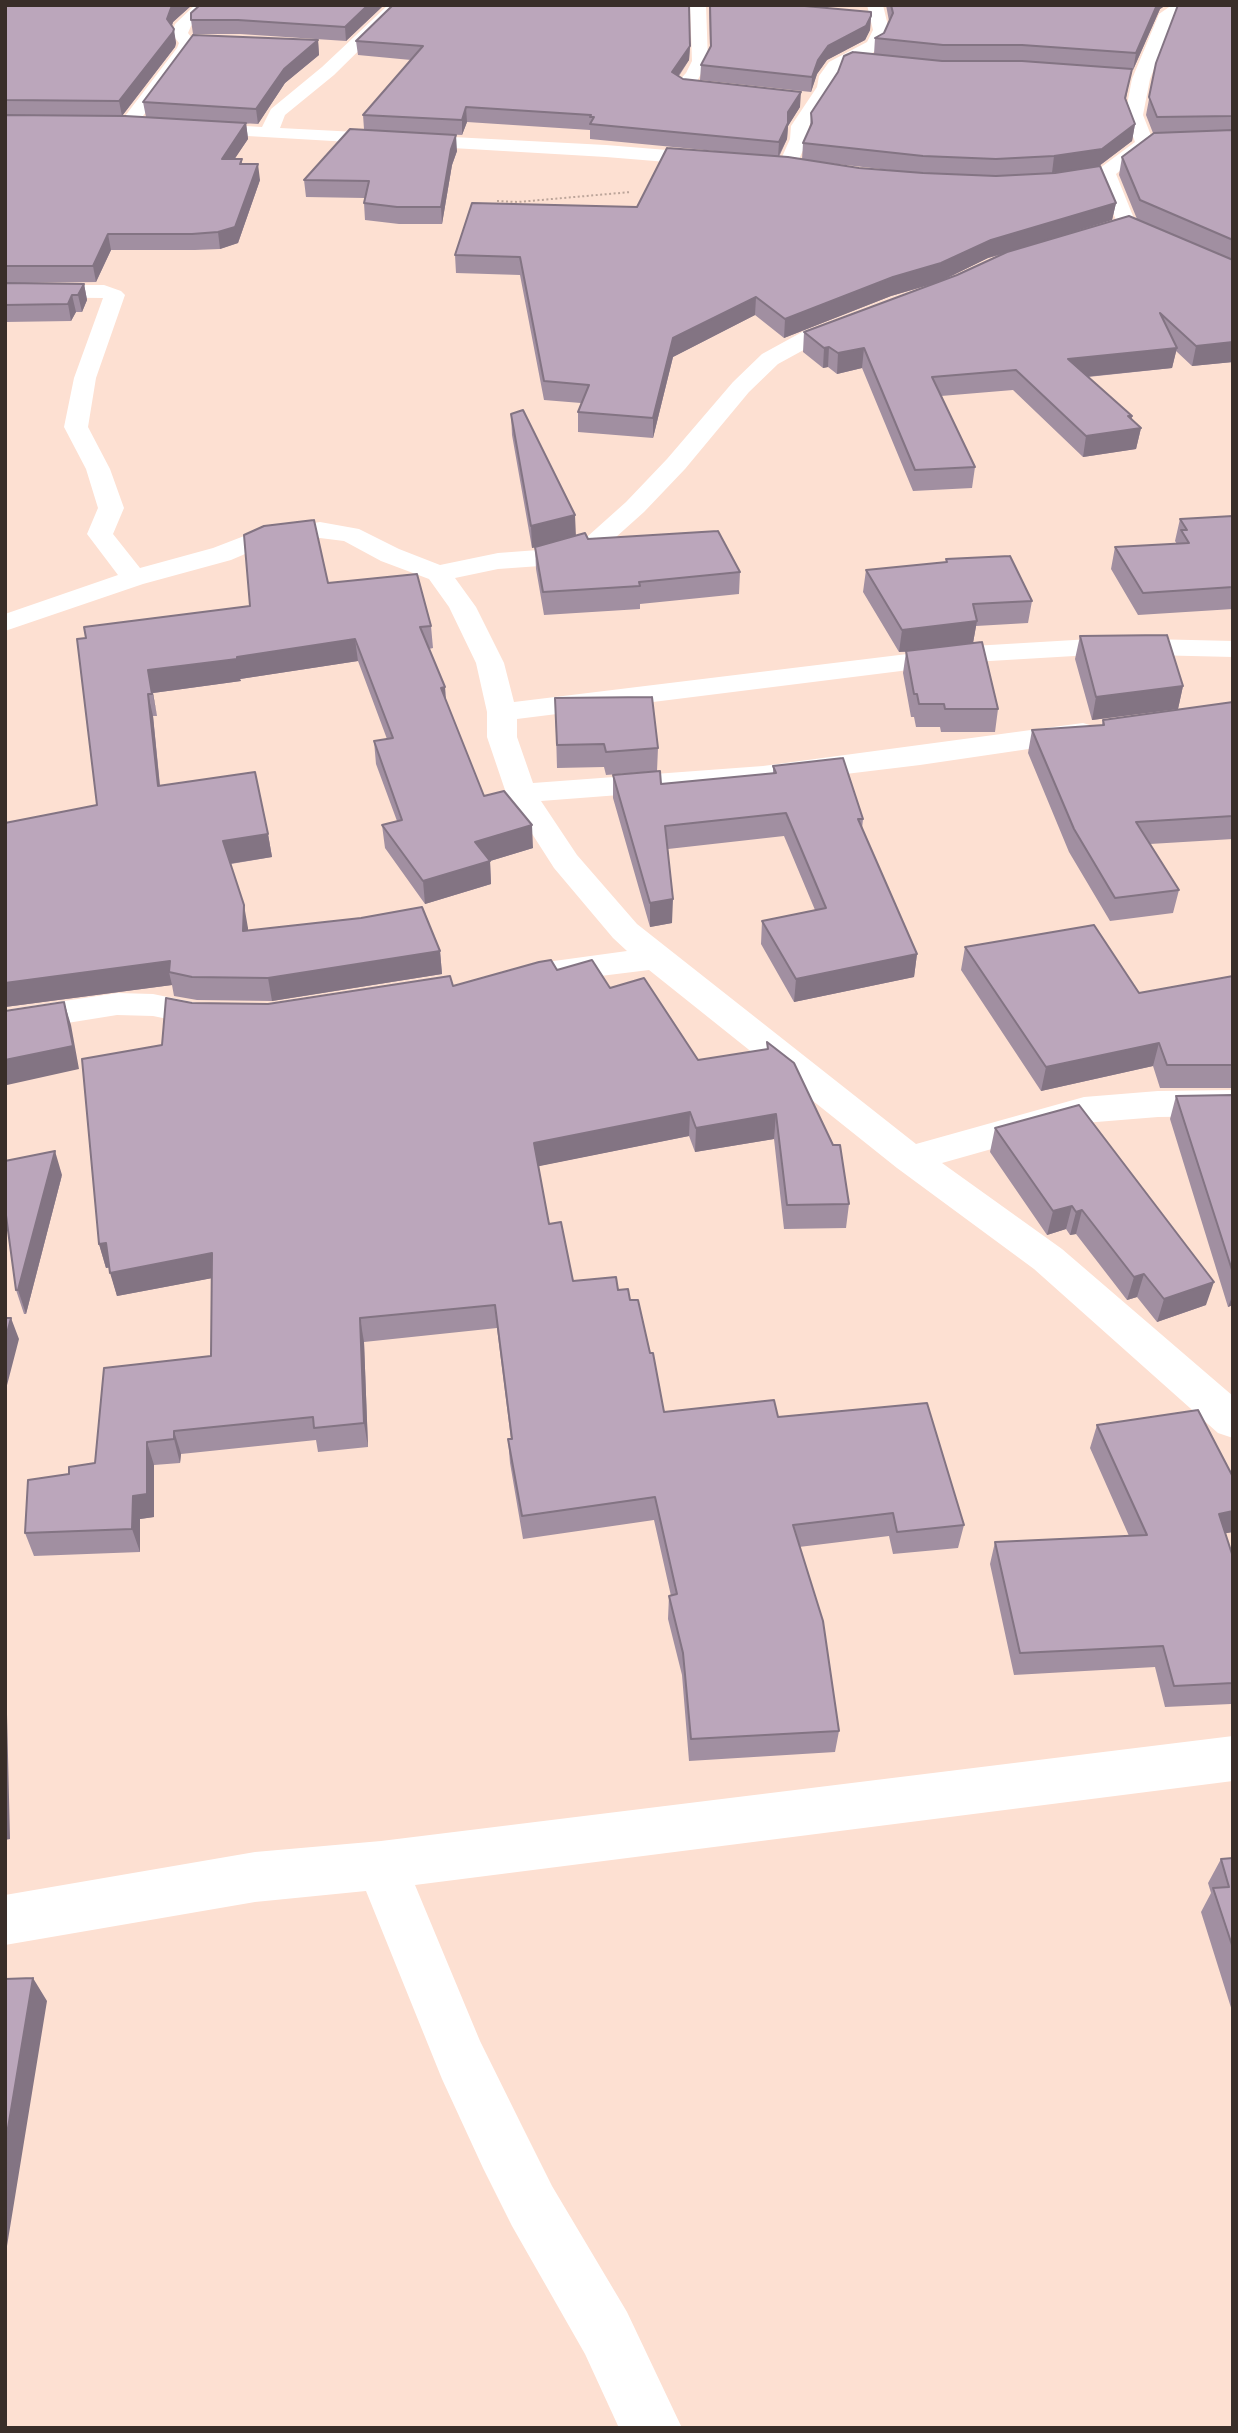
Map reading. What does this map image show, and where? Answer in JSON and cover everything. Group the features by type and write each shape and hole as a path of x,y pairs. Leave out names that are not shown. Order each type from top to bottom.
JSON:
{"street":[{"path":"153,126 121,124 194,42 180,34 183,24 205,5"},
{"path":"269,133 277,113 328,71 397,5"},
{"path":"698,5 700,61 694,75 682,86 743,93"},
{"path":"787,166 799,139 798,130 826,88 828,76 835,66 874,45 881,30 875,5"},
{"path":"1029,183 1107,173 1151,143 1134,114 1135,78 1167,14 1182,6 1194,5"},
{"path":"324,47 349,49"},
{"path":"849,60 907,66"},
{"path":"798,98 816,101"},
{"path":"179,127 737,162"},
{"path":"762,164 811,169"},
{"path":"1107,173 1127,225"},
{"path":"1103,232 1127,225 1233,272"},
{"path":"5,291 104,291 114,295 85,378 76,427 99,469 111,508 100,534 134,578"},
{"path":"5,623 134,578 222,554 261,538 320,530 351,534 390,555 438,572 499,561 540,558 597,541 668,473 741,387 770,359 812,336 870,317"},
{"path":"438,572 462,607 490,663 502,712 502,737 521,793 565,860 625,930 656,958 910,1159 1048,1259 1233,1420"},
{"path":"502,712 973,654 1108,646 1233,649"},
{"path":"521,793 763,775 1114,728"},
{"path":"517,976 656,958"},
{"path":"5,1022 117,1004 153,1005 197,1014 247,1015"},
{"path":"910,1159 1084,1110 1158,1104 1233,1103"},
{"path":"5,1920 255,1877 381,1864 1233,1758"},
{"path":"381,1864 461,2060 503,2148 532,2206 606,2333 651,2428"}],"path":[{"path":"497,201 519,202 631,191 646,181 652,155"}],"building":[{"path":"5,5 174,5 167,19 174,29 119,101 5,100"},
{"path":"200,5 368,5 345,27 238,20 191,20 191,13"},
{"path":"393,5 689,5 690,46 672,72 683,79 801,92 788,112 788,123 779,142 590,124 594,117 590,117 591,115 466,107 462,120 363,115 423,46 356,41"},
{"path":"710,5 794,5 871,12 871,16 866,26 828,46 818,60 812,77 701,65 711,46"},
{"path":"891,5 1157,5 1136,53 1022,45 943,45 875,38 884,33 893,13"},
{"path":"1178,5 1233,5 1233,116 1157,117 1149,97 1156,63"},
{"path":"193,35 318,40 284,69 256,109 143,102"},
{"path":"853,52 942,61 1022,61 1132,69 1125,98 1135,124 1102,149 1054,156 996,159 923,156 803,143 812,123 811,113 838,72 844,56"},
{"path":"5,115 125,116 246,123 222,159 242,159 240,164 258,164 235,227 218,232 192,234 108,234 93,266 5,266"},
{"path":"350,129 456,135 441,207 397,207 364,203 369,181 304,180"},
{"path":"1233,130 1233,240 1140,200 1122,157 1154,133"},
{"path":"667,148 788,157 859,168 923,173 996,176 1055,173 1100,166 1116,203 991,240 941,263 893,277 785,319 756,297 673,338 653,418 578,412 589,385 544,381 520,257 455,255 472,203 637,207"},
{"path":"1129,216 1233,260 1233,342 1196,346 1160,313 1177,348 1068,359 1132,416 1128,416 1141,428 1086,436 1016,370 932,377 975,467 915,470 864,348 838,353 829,347 824,348 804,332 957,275 1007,252"},
{"path":"5,283 84,284 78,295 72,295 68,304 5,305"},
{"path":"523,410 575,515 531,526 511,414"},
{"path":"1233,516 1233,587 1143,593 1115,547 1189,543 1181,530 1187,530 1180,519"},
{"path":"314,520 328,583 417,574 431,626 420,627 445,687 441,688 484,796 504,791 532,825 475,842 490,861 423,881 382,825 402,820 374,741 393,738 355,639 237,659 148,670 158,786 255,772 268,834 223,841 244,905 243,931 361,918 422,907 440,951 268,978 192,977 169,972 170,961 5,983 5,823 97,805 77,639 86,638 84,627 250,606 244,535 264,526"},
{"path":"718,531 740,572 639,582 640,586 543,592 535,547 585,533 588,539"},
{"path":"1010,556 1032,601 973,604 977,621 902,630 866,570 947,562 946,559"},
{"path":"1167,635 1183,686 1096,697 1080,636"},
{"path":"982,642 998,709 945,709 944,704 919,704 917,694 914,694 906,651"},
{"path":"652,697 658,748 606,752 604,744 557,745 555,698"},
{"path":"1233,702 1233,816 1136,822 1179,890 1115,898 1074,829 1032,730 1104,725 1103,720"},
{"path":"843,758 863,819 858,819 917,954 796,979 762,921 826,908 786,813 665,826 673,899 650,903 613,775 660,771 661,784 776,773 773,766"},
{"path":"1094,925 1139,993 1233,976 1233,1065 1167,1065 1159,1043 1046,1067 965,947"},
{"path":"551,960 557,970 592,960 610,988 644,978 698,1060 768,1049 767,1042 794,1063 833,1145 840,1145 849,1204 787,1205 776,1114 696,1128 690,1112 534,1143 549,1224 561,1222 573,1281 616,1277 618,1290 628,1289 630,1300 638,1300 650,1353 653,1353 664,1412 774,1400 778,1417 927,1403 964,1525 897,1532 893,1513 793,1525 823,1621 839,1731 691,1739 683,1653 669,1596 677,1594 655,1497 522,1516 508,1439 512,1439 495,1305 360,1318 364,1423 314,1428 313,1417 174,1431 174,1439 147,1442 147,1494 133,1496 132,1529 25,1533 28,1480 69,1474 69,1467 95,1463 104,1368 211,1356 212,1253 110,1273 106,1243 99,1244 82,1059 162,1045 166,998 192,1003 268,1004 450,976 453,986"},
{"path":"64,1002 73,1046 5,1060 5,1011"},
{"path":"1233,1095 1233,1273 1176,1096"},
{"path":"1079,1105 1214,1282 1164,1299 1144,1274 1134,1277 1082,1210 1076,1212 1072,1206 1053,1211 995,1128"},
{"path":"55,1151 16,1290 5,1208 5,1161"},
{"path":"5,1318 11,1318 5,1341"},
{"path":"1198,1410 1233,1477 1233,1511 1219,1514 1233,1557 1233,1683 1174,1686 1163,1646 1020,1653 995,1542 1147,1535 1097,1425"},
{"path":"1233,1858 1233,1948 1213,1888 1229,1887 1221,1859"},
{"path":"33,1978 5,2146 5,1979"}]}
